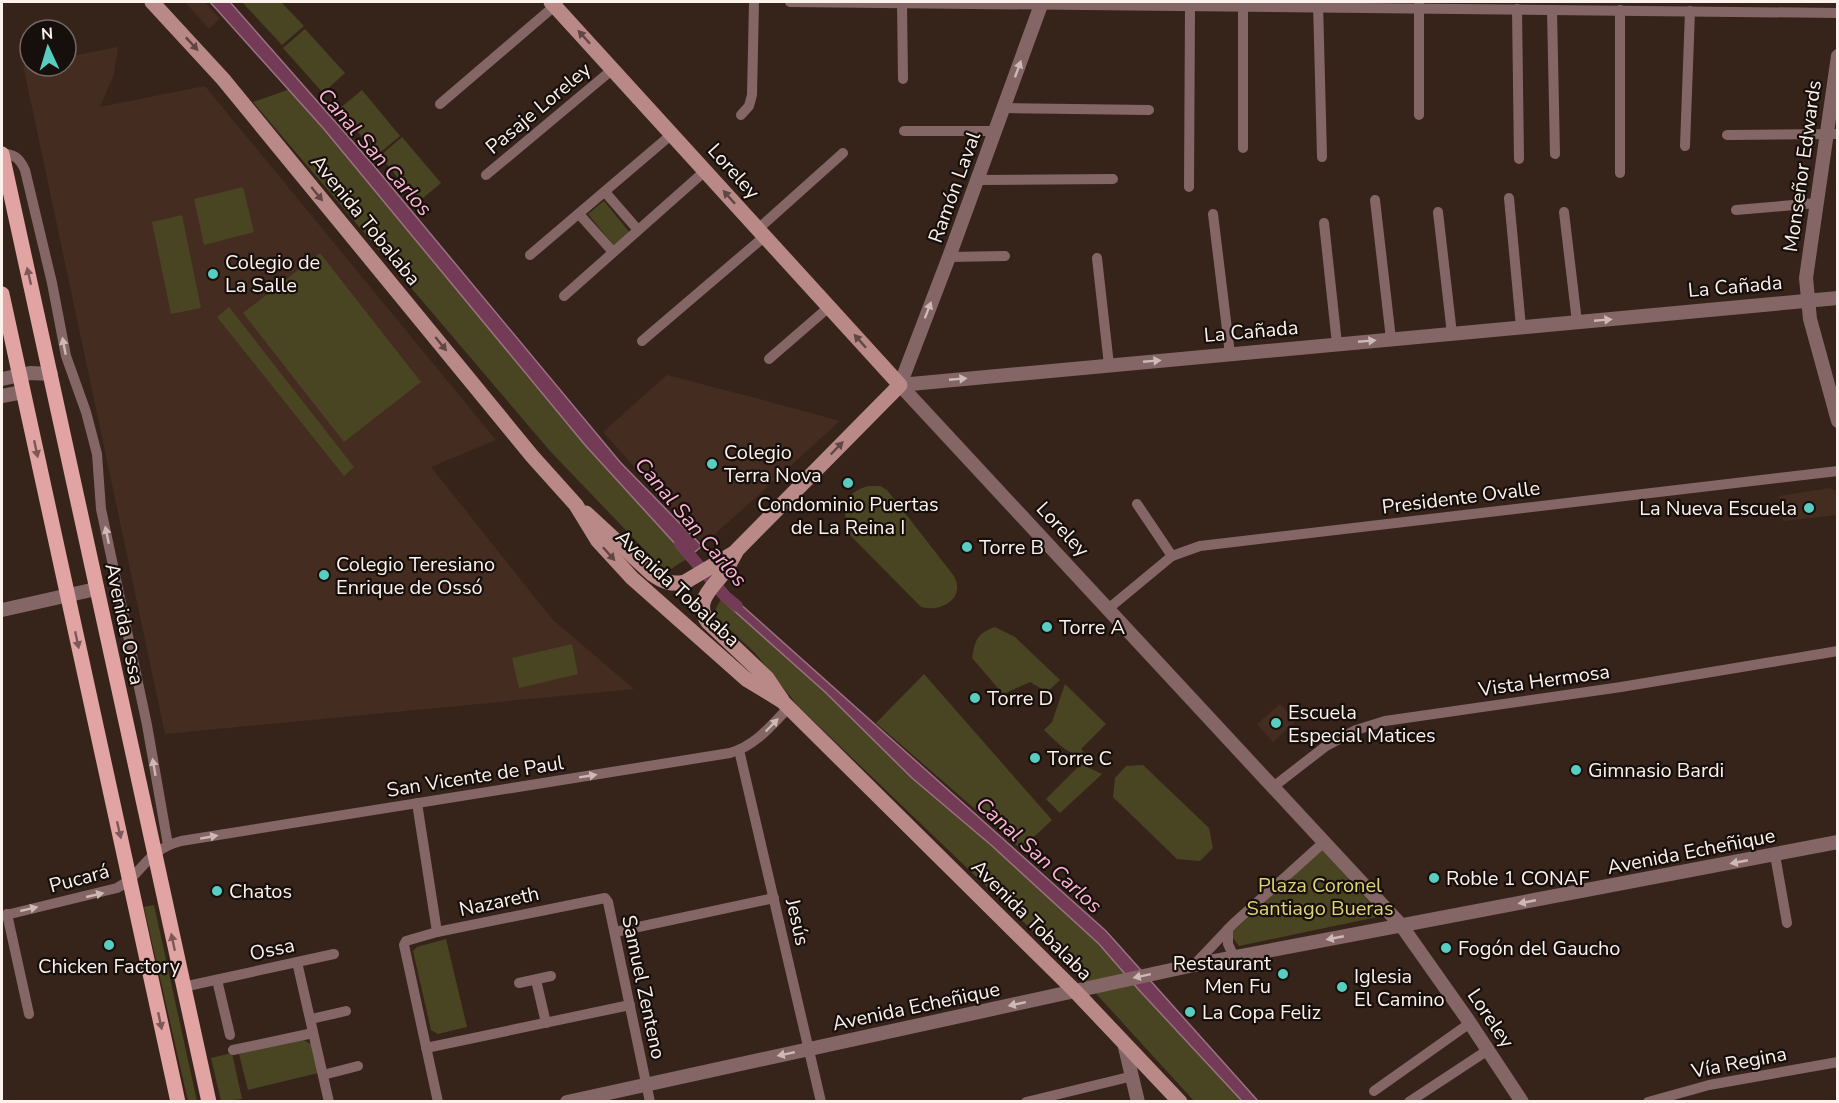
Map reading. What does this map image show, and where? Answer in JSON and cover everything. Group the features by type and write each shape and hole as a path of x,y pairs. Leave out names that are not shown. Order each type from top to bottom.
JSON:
{"main road":[{"name":"Avenida Tobalaba","path":"152,2 223,79 532,456 576,505 598,541 632,578 746,679 785,704 1075,991 1180,1101"},
{"name":"Loreley","path":"555,2 900,385"},
{"name":"Avenida Ossa","path":"2,154 209,1101"},
{"path":"2,294 178,1101"},
{"path":"785,704 767,678 705,618 702,602 716,570 900,385"},
{"path":"576,505 658,579 679,583 716,570"}],"street":[{"path":"440,104 555,2"},
{"path":"741,115 749,106 752,95 754,2"},
{"path":"790,2 1385,4 1517,9 1539,5 1552,10 1684,8 1838,13"},
{"path":"902,3 903,79"},
{"name":"Ramón Laval","path":"900,385 1042,3"},
{"path":"1243,4 1243,148"},
{"path":"1318,4 1322,157"},
{"path":"1188,187 1190,5"},
{"path":"1419,5 1419,115"},
{"path":"1684,8 1685,146"},
{"path":"1517,9 1519,159"},
{"path":"1552,10 1555,154"},
{"path":"1620,10 1620,173"},
{"name":"Monseñor Edwards","path":"1838,56 1832,134 1817,203 1806,278 1807,301 1815,337 1838,421"},
{"name":"Pasaje Loreley","path":"486,175 613,69"},
{"path":"1004,108 1149,110"},
{"path":"904,131 996,131"},
{"path":"530,255 672,134"},
{"path":"1727,135 1832,134"},
{"path":"642,341 762,233 843,153"},
{"name":"Avenida Ossa","path":"2,154 10,154 18,159 27,178 66,356 86,412 97,454 102,509 145,715 168,845"},
{"path":"564,296 705,171"},
{"path":"978,180 1113,179"},
{"path":"605,192 638,230"},
{"path":"1509,198 1521,327"},
{"path":"1375,200 1391,339"},
{"path":"1736,210 1817,203"},
{"path":"1438,212 1452,334"},
{"path":"1564,212 1577,322"},
{"path":"579,214 613,252"},
{"path":"1213,214 1230,354"},
{"path":"1324,223 1337,344"},
{"path":"949,257 1005,256"},
{"path":"1097,258 1109,365"},
{"name":"La Cañada","path":"900,385 1838,298"},
{"path":"769,359 829,307"},
{"path":"2,379 30,373 51,375"},
{"name":"Loreley","path":"900,385 1401,926 1522,1101"},
{"path":"2,396 23,392"},
{"name":"Presidente Ovalle","path":"1108,609 1172,556 1200,546 1838,471"},
{"path":"1137,504 1172,556"},
{"path":"2,610 117,585"},
{"name":"Vista Hermosa","path":"1273,787 1326,746 1356,730 1385,721 1621,687 1838,651"},
{"name":"San Vicente de Paul","path":"153,853 168,845 238,831 739,750 758,739 785,704"},
{"name":"Jesús","path":"739,750 821,1101"},
{"path":"417,803 437,932"},
{"path":"1194,965 1228,928 1324,842"},
{"name":"Avenida Echeñique","path":"567,1101 1194,965 1838,842"},
{"name":"Pucará","path":"4,915 122,886 153,853"},
{"path":"1775,855 1787,923"},
{"name":"Nazareth","path":"426,1048 404,945 406,941 437,932 605,898"},
{"name":"Samuel Zenteno","path":"605,898 615,932 646,1084"},
{"path":"615,932 774,898"},
{"path":"4,915 29,1014"},
{"path":"1228,928 1228,944 1234,957"},
{"name":"Ossa","path":"183,987 334,954"},
{"path":"297,962 329,1101"},
{"path":"519,983 551,976"},
{"path":"217,980 230,1035"},
{"path":"536,980 546,1023"},
{"path":"438,1101 426,1048 630,1005"},
{"path":"311,1019 346,1011"},
{"path":"1374,1091 1470,1023"},
{"path":"233,1050 313,1033"},
{"path":"1124,1043 1138,1101"},
{"path":"1409,1101 1488,1050"},
{"name":"Vía Regina","path":"1648,1101 1709,1085 1838,1062"},
{"path":"323,1075 358,1066"},
{"path":"1026,1101 1132,1076"},
{"path":"646,1084 650,1101"}],"shaded area":[{"path":"185,2 204,2 220,18 209,29"},
{"path":"210,2 230,2 375,167 620,462 702,546 688,558 585,445 323,128"},
{"path":"118,47 114,74 100,107 205,86 496,440 431,467 552,619 634,689 165,734 26,78 78,78 78,55"},
{"name":"Colegio Terra Nova","path":"667,375 840,421 704,544 603,432"},
{"name":"La Nueva Escuela","path":"1830,488 1835,490 1837,515 1783,521 1779,496"},
{"path":"728,593 1106,931 1258,1101 1242,1101 1099,944 991,845 912,778 825,692 721,599"},
{"name":"Escuela Especial Matices","path":"1280,704 1296,721 1273,742 1257,724"}],"green space":[{"path":"242,2 281,2 304,26 282,45"},
{"path":"305,29 345,73 323,93 283,48"},
{"path":"290,89 585,445 688,558 666,572 550,451 253,102"},
{"path":"362,90 400,136 377,155 339,109"},
{"path":"402,137 441,183 418,202 380,156"},
{"path":"243,187 254,232 204,245 194,199"},
{"path":"604,201 630,233 614,246 588,214"},
{"path":"182,215 201,308 171,314 152,222"},
{"path":"320,253 421,382 344,442 243,313"},
{"path":"229,307 354,467 344,476 217,317"},
{"path":"869,486 880,486 887,490 954,576 957,591 950,602 936,608 921,607 848,533 845,514 847,502 855,492"},
{"path":"721,599 825,692 912,778 991,845 1099,944 1242,1101 1194,1101 1080,976 798,706 755,653 713,614"},
{"path":"995,627 1015,637 1060,680 1047,692 1030,682 1003,694 972,658 980,635"},
{"path":"572,644 578,674 519,688 512,658"},
{"path":"924,674 1052,820 1021,849 876,723"},
{"path":"1065,684 1106,724 1081,749 1088,757 1069,752 1044,730 1052,722"},
{"path":"1081,764 1102,774 1060,813 1046,799"},
{"path":"1143,765 1209,828 1213,848 1200,861 1177,859 1113,797 1115,778 1126,766"},
{"name":"Plaza Coronel Santiago Bueras","path":"1322,850 1382,916 1239,946 1230,934"},
{"path":"154,905 197,1101 188,1101 144,907"},
{"path":"446,939 467,1027 438,1034 431,1030 413,951 417,947"},
{"path":"302,1039 311,1044 318,1073 248,1090 239,1054"},
{"path":"232,1053 242,1099 221,1101 211,1058"}],"waterway":[{"name":"Canal San Carlos","path":"680,544 725,596 737,606"}],"place":[{"name":"Colegio de La Salle","path":"213,274"},
{"name":"Colegio Terra Nova","path":"712,464"},
{"name":"Condominio Puertas de La Reina I","path":"848,483"},
{"name":"La Nueva Escuela","path":"1809,508"},
{"name":"Torre B","path":"967,547"},
{"name":"Colegio Teresiano Enrique de Ossó","path":"324,575"},
{"name":"Torre A","path":"1047,627"},
{"name":"Torre D","path":"975,698"},
{"name":"Escuela Especial Matices","path":"1276,723"},
{"name":"Torre C","path":"1035,758"},
{"name":"Gimnasio Bardi","path":"1576,770"},
{"name":"Roble 1 CONAF","path":"1434,878"},
{"name":"Chatos","path":"217,891"},
{"name":"Chicken Factory","path":"109,945"},
{"name":"Fogón del Gaucho","path":"1446,948"},
{"name":"Restaurant Men Fu","path":"1283,974"},
{"name":"Iglesia El Camino","path":"1342,987"},
{"name":"La Copa Feliz","path":"1190,1012"}]}
